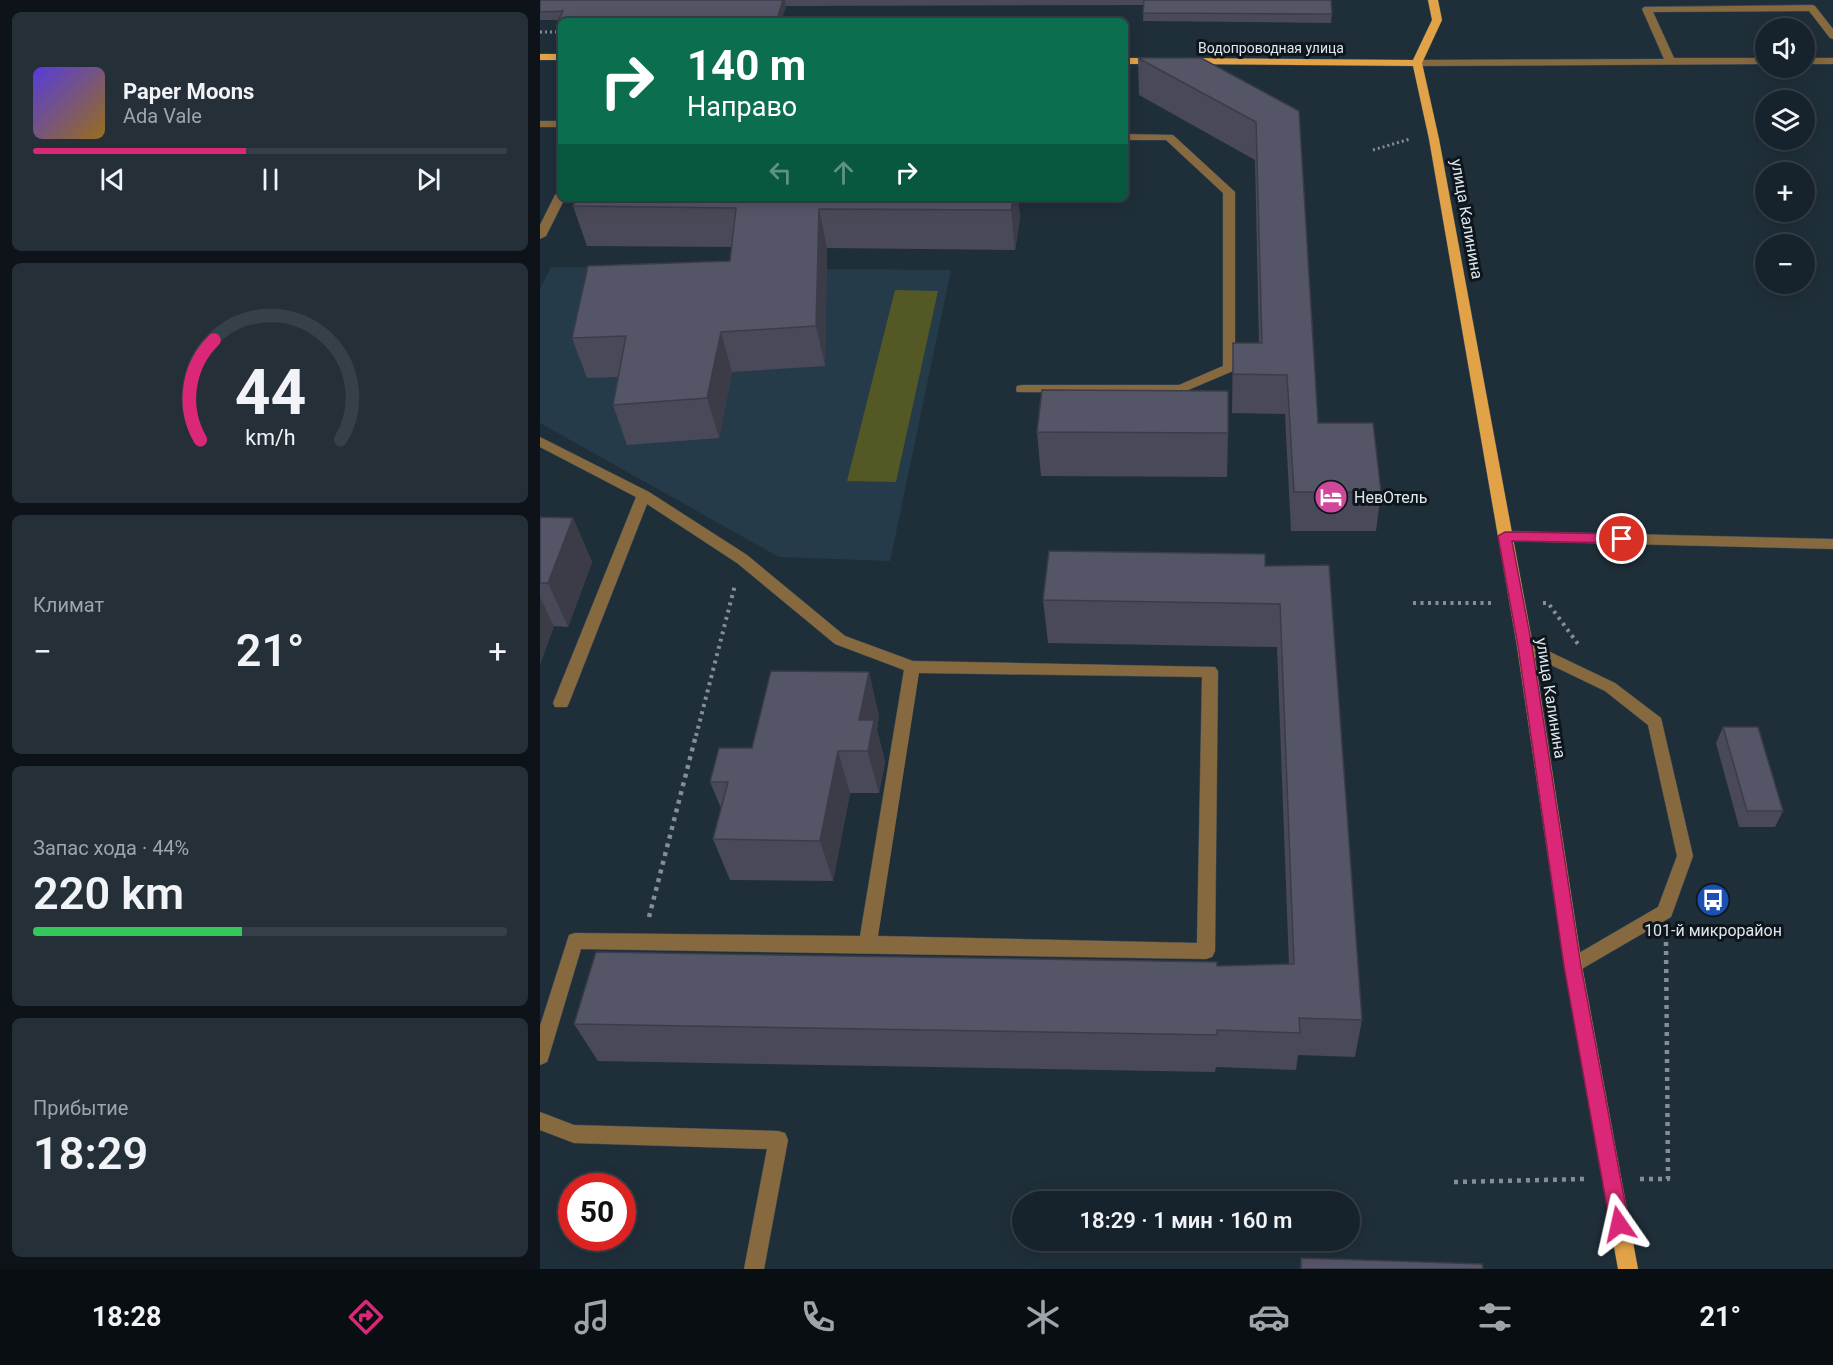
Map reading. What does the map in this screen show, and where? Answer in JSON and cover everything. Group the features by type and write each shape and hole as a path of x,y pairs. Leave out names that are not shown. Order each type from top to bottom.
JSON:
{"main road":[{"path":"1417,63 1437,20 1433,0"},
{"path":"540,57 558,57"},
{"name":"Водопроводная улица","path":"1128,61 1417,63"},
{"name":"улица Калинина","path":"1417,63 1434,139 1525,646 1573,966 1628,1269"}],"street":[{"path":"1671,62 1647,9 1812,8 1833,36"},
{"path":"1417,63 1755,61"},
{"path":"1815,61 1833,61"},
{"path":"540,124 558,124"},
{"path":"1022,389 1182,389 1229,368 1229,192 1170,138 1128,137"},
{"path":"540,236 558,201"},
{"path":"540,441 644,495 742,559 840,640 912,668 1210,671 1206,951 575,941 540,1056"},
{"path":"561,703 644,495"},
{"path":"1505,536 1833,543"},
{"path":"1525,646 1610,687 1655,722 1685,856 1665,912 1573,966"},
{"path":"868,944 912,668"},
{"path":"540,1121 574,1134 778,1140 754,1269"}],"path":[{"path":"540,32 558,32"},
{"path":"1373,150 1410,139 1434,139"},
{"path":"643,941 742,559"}],"shaded area":[{"path":"551,267 951,270 890,561 779,557 540,423 540,289"}],"green space":[{"path":"895,290 938,291 896,482 847,481"}],"building":[{"path":"540,0 783,0 777,18 560,18 563,11 540,12"},
{"path":"1144,0 1331,0 1332,14 1143,13"},
{"path":"1138,58 1201,58 1299,111 1318,423 1373,423 1381,492 1294,492 1287,375 1233,374 1233,343 1262,343 1256,122"},
{"path":"576,201 1012,201 1011,210 819,209 816,326 721,332 707,398 613,405 626,336 572,338 588,266 730,261 736,208 573,206"},
{"path":"1042,390 1228,391 1228,433 1037,432"},
{"path":"540,517 573,518 548,583 540,583"},
{"path":"1049,551 1265,554 1265,566 1329,565 1362,1020 1299,1018 1300,1033 1217,1030 1217,1035 574,1024 596,952 1217,962 1217,966 1294,964 1280,604 1043,600"},
{"path":"771,671 869,672 859,720 874,720 868,751 838,751 820,841 713,839 728,782 710,782 719,748 752,748"},
{"path":"1723,727 1758,727 1783,811 1747,811"},
{"path":"1301,1258 1482,1264 1483,1269 1301,1269"}],"place":[{"name":"НевОтель","path":"1331,497"},
{"name":"101-й микрорайон","path":"1713,900"}],"route":[{"path":"1619,1224 1573,966 1525,646 1505,536 1622,539"}]}
